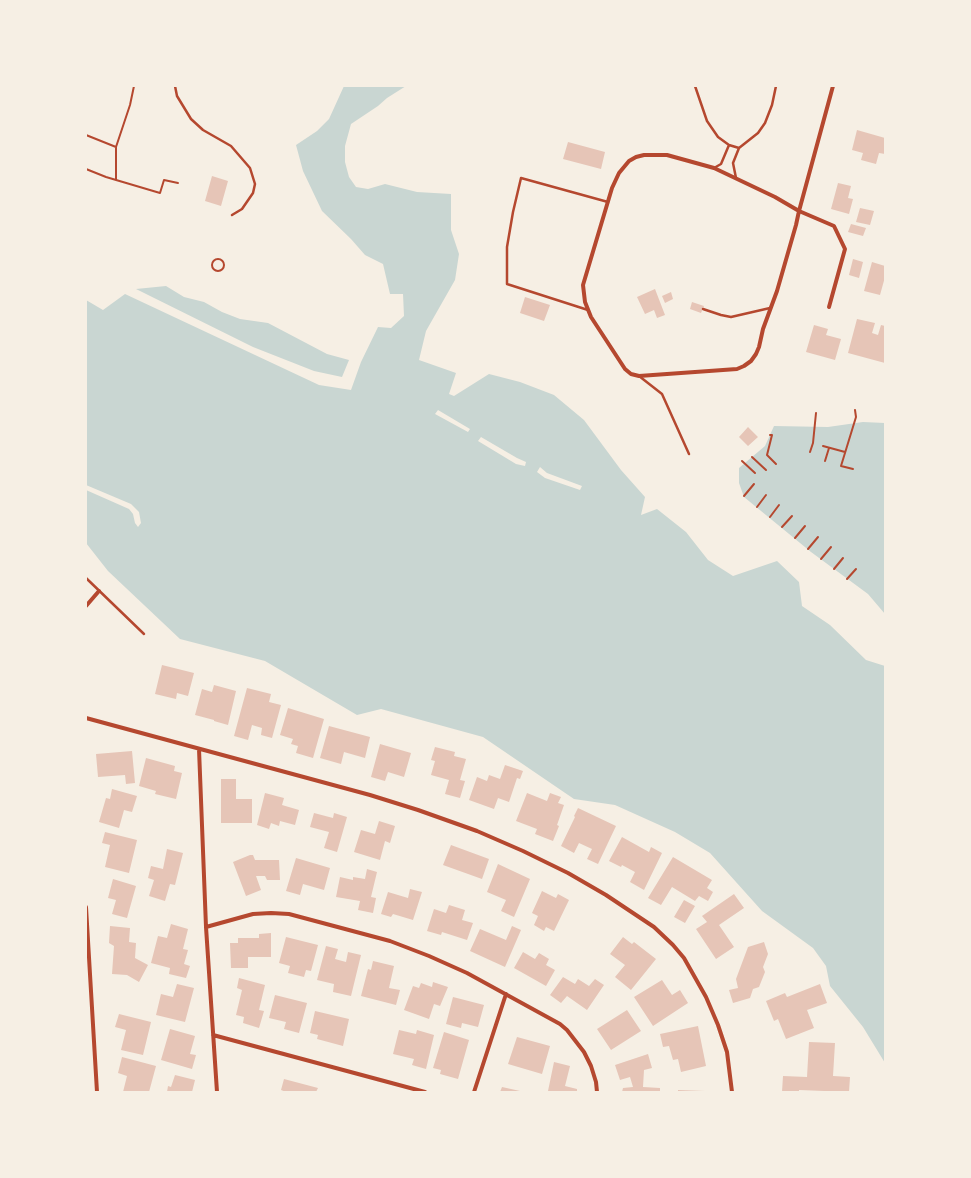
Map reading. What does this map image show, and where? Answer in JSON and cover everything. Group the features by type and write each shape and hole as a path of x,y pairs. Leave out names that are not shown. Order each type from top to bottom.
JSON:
{"street":[{"path":"829,307 845,249 834,226 799,211 714,168 667,154 644,155 636,157 629,161 619,173 608,202 583,285 588,310 591,317 625,369 631,374 639,376 737,369 751,361 759,347 763,329 777,291 799,211 833,86"},
{"path":"86,606 99,590"},
{"path":"86,718 418,810 477,831 568,873 606,895 654,927 684,958 706,997 718,1025 726,1052 732,1092"},
{"path":"199,749 206,927 217,1092"},
{"path":"86,907 97,1092"},
{"path":"206,927 253,914 271,912 288,914 390,941 454,967 545,1015 567,1030 584,1052 591,1066 597,1092"},
{"path":"474,1092 506,994"},
{"path":"213,1035 425,1092"}],"lane":[{"path":"175,86 177,96 191,119 203,130 231,146 250,168 255,184 254,193 242,209 232,215"},
{"path":"695,86 707,121 718,137 729,145 739,148"},
{"path":"736,178 733,163 739,148 758,133 765,123 772,105 776,86"},
{"path":"714,168 721,164 729,145"},
{"path":"588,310 507,284 507,247 513,212 521,178 608,202"},
{"path":"703,309 721,315 731,316 771,308"},
{"path":"639,376 662,394 689,454"},
{"path":"86,578 144,634"}],"path":[{"path":"116,180 116,147 130,105 134,86"},
{"path":"86,135 116,147"},
{"path":"86,168 116,180 160,193 164,180 178,183"},
{"path":"219,260 224,266 222,270 217,271 213,269 212,266 214,261 219,260"},
{"path":"853,469 841,466 856,417 856,410"},
{"path":"810,452 813,443 816,413"},
{"path":"770,435 772,435 767,455 776,464"},
{"path":"823,446 845,452"},
{"path":"825,461 829,448"},
{"path":"752,457 766,470"},
{"path":"742,462 755,473"},
{"path":"744,496 754,484"},
{"path":"757,507 766,495"},
{"path":"770,517 779,505"},
{"path":"782,528 792,516"},
{"path":"795,538 805,526"},
{"path":"808,549 818,537"},
{"path":"821,559 831,547"},
{"path":"834,569 843,558"},
{"path":"848,579 856,569"}],"shaded area":[{"path":"344,86 406,86 351,124 345,146 345,162 349,177 356,187 368,189 385,184 417,192 451,194 451,230 459,254 455,280 426,331 419,360 456,373 449,394 454,396 489,374 520,382 554,395 584,420 621,470 645,497 641,515 657,509 686,532 708,560 733,576 777,561 799,582 802,606 830,625 866,660 885,666 885,1063 863,1027 830,986 826,966 813,948 762,911 710,853 675,832 615,805 574,799 483,737 381,709 357,715 265,661 180,639 108,571 86,543 86,300 103,310 125,294 319,385 351,390 361,362 378,327 391,328 404,316 403,294 390,294 383,264 365,255 322,211 303,171 296,145 317,131 329,119"},
{"path":"166,286 184,297 204,302 222,312 240,319 268,323 327,354 349,360 342,377 314,371 253,347 136,289"},
{"path":"863,422 885,423 885,614 868,594 811,552 744,497 739,483 739,468 765,446 774,426 828,427"}],"pier":[{"path":"438,410 470,429 468,432 435,414"},
{"path":"481,437 526,462 525,466 516,464 478,441"},
{"path":"540,467 547,473 582,486 580,490 545,478 537,472"},
{"path":"86,485 131,504 139,512 141,523 138,527 135,523 133,514 129,509 86,490"}],"building":[{"path":"857,130 885,138 885,154 879,153 876,164 861,160 863,153 852,150"},
{"path":"568,142 605,152 601,169 563,159"},
{"path":"212,176 228,181 221,206 205,201"},
{"path":"838,183 851,186 848,198 853,199 849,214 831,209"},
{"path":"860,208 874,211 870,225 856,222"},
{"path":"851,224 866,228 863,236 848,232"},
{"path":"853,259 863,262 859,278 849,275"},
{"path":"872,262 885,266 885,277 880,295 864,291"},
{"path":"655,289 665,315 657,318 654,310 645,314 637,297"},
{"path":"671,292 673,299 665,303 662,296"},
{"path":"525,297 550,305 544,321 520,313"},
{"path":"692,302 704,306 701,313 690,309"},
{"path":"857,319 875,323 872,333 878,335 881,325 885,326 885,363 848,353"},
{"path":"814,325 828,329 826,335 841,339 835,360 806,352"},
{"path":"748,427 758,437 748,446 739,437"},
{"path":"162,665 194,673 188,696 177,693 176,699 155,694"},
{"path":"214,685 236,691 228,725 195,715 202,689 212,692"},
{"path":"247,688 271,694 269,702 281,705 272,738 261,735 262,728 252,725 248,740 234,736"},
{"path":"288,708 324,719 313,758 296,753 298,746 291,744 293,739 280,735"},
{"path":"329,726 370,737 365,758 344,752 341,764 320,758"},
{"path":"380,744 411,753 404,777 388,772 385,781 371,777"},
{"path":"435,747 455,752 454,756 466,759 460,780 465,781 460,798 445,794 449,780 431,775 435,761 431,760"},
{"path":"132,751 135,783 126,784 125,775 98,777 96,754"},
{"path":"146,758 175,766 174,771 182,773 176,799 155,794 156,791 139,786"},
{"path":"505,765 523,771 520,779 517,778 509,802 498,798 494,809 469,800 477,777 487,781 489,775 500,779"},
{"path":"221,779 236,779 236,799 252,799 252,823 221,823"},
{"path":"112,789 137,796 132,812 124,810 119,828 99,822 106,798 110,799"},
{"path":"265,793 284,798 282,805 299,810 295,825 280,821 279,826 271,823 269,829 257,825"},
{"path":"527,793 547,801 550,793 561,797 558,803 564,805 557,825 559,826 553,841 535,834 537,829 516,821"},
{"path":"578,808 616,826 598,864 587,859 592,849 579,843 574,853 561,846"},
{"path":"314,813 333,818 334,813 347,817 337,852 324,848 329,832 310,827"},
{"path":"379,821 395,826 390,843 385,841 380,860 354,852 361,830 375,834"},
{"path":"105,832 137,840 129,873 105,867 110,845 102,843"},
{"path":"622,837 649,852 651,847 662,853 644,890 630,882 635,872 622,865 621,867 609,861"},
{"path":"451,845 489,859 482,879 443,865"},
{"path":"167,849 183,853 175,885 170,884 165,901 149,896 154,880 148,878 151,866 163,869"},
{"path":"253,855 255,860 279,860 280,880 267,880 265,876 256,876 261,890 246,896 233,862"},
{"path":"673,857 712,880 707,888 713,892 708,901 699,896 695,901 672,887 661,905 648,898"},
{"path":"296,858 330,868 324,890 303,884 300,895 286,891"},
{"path":"498,864 530,879 514,917 501,911 506,900 487,892"},
{"path":"367,869 377,872 371,897 376,898 373,913 358,910 360,901 336,897 340,877 353,880 353,877 365,879"},
{"path":"113,879 136,886 127,918 112,914 116,900 108,898"},
{"path":"410,889 422,892 413,920 393,914 391,917 381,914 388,892 408,898"},
{"path":"542,891 556,898 558,894 569,900 554,931 546,927 544,931 534,925 538,916 532,913"},
{"path":"734,894 744,908 719,925 734,947 716,959 696,929 707,922 702,916"},
{"path":"684,900 695,906 685,923 674,917"},
{"path":"449,905 465,910 462,920 473,923 467,940 442,932 441,935 427,931 434,909 446,913"},
{"path":"171,924 188,929 183,949 188,950 184,964 190,966 186,978 169,974 170,968 151,963 158,936 167,938"},
{"path":"110,926 130,928 129,942 136,943 135,958 148,965 139,982 127,975 112,974 114,946 109,943"},
{"path":"512,926 521,930 505,967 470,951 480,929 506,940"},
{"path":"271,933 271,957 248,957 248,968 231,968 230,943 238,943 238,938 259,938 259,934"},
{"path":"286,937 318,945 311,971 306,970 304,977 288,973 290,966 279,963"},
{"path":"623,937 632,944 634,942 656,959 631,990 615,977 625,965 610,954"},
{"path":"764,942 768,954 763,967 765,972 759,987 753,989 750,998 733,1003 729,990 738,988 736,979 748,947"},
{"path":"326,946 338,949 335,959 346,962 348,952 361,955 351,996 333,992 334,984 317,980"},
{"path":"523,952 535,959 539,953 549,959 546,965 555,970 546,986 514,968"},
{"path":"373,961 394,966 389,988 400,990 396,1005 361,996 368,969 371,970"},
{"path":"563,977 575,984 578,979 589,986 595,979 604,985 587,1010 567,996 561,1003 550,995"},
{"path":"239,978 265,985 259,1010 264,1011 259,1028 243,1023 244,1017 236,1015 242,990 237,988"},
{"path":"662,980 672,995 680,990 688,1003 653,1026 634,997"},
{"path":"433,982 448,987 440,1006 434,1004 429,1019 404,1010 413,986 419,988 421,983 432,987"},
{"path":"177,984 194,988 185,1022 156,1015 161,994 173,997"},
{"path":"820,984 827,1003 807,1010 814,1028 786,1039 778,1019 774,1021 766,1001 785,993 787,997"},
{"path":"275,995 307,1003 299,1033 284,1029 286,1022 269,1018"},
{"path":"453,997 484,1005 478,1027 462,1023 461,1028 446,1024"},
{"path":"627,1010 641,1031 611,1050 597,1029"},
{"path":"315,1011 349,1019 343,1046 317,1039 318,1035 310,1033"},
{"path":"119,1014 151,1022 143,1055 121,1050 126,1030 115,1027"},
{"path":"698,1026 706,1066 681,1072 678,1059 673,1060 669,1046 663,1047 660,1034"},
{"path":"170,1029 195,1036 190,1054 196,1055 192,1069 161,1060"},
{"path":"399,1030 416,1034 417,1030 434,1035 426,1069 412,1065 414,1059 393,1054"},
{"path":"444,1032 469,1040 458,1079 440,1074 441,1070 433,1068"},
{"path":"517,1037 550,1046 542,1074 508,1064"},
{"path":"809,1042 835,1043 833,1076 850,1077 849,1092 799,1090 799,1092 782,1092 783,1076 807,1077"},
{"path":"648,1054 652,1068 644,1070 643,1087 660,1088 660,1092 622,1092 623,1088 633,1087 630,1077 620,1080 615,1065"},
{"path":"122,1057 156,1066 149,1092 123,1092 127,1076 118,1073"},
{"path":"554,1062 570,1066 565,1086 577,1089 577,1092 548,1091"},
{"path":"175,1075 195,1080 192,1092 167,1092 168,1086 171,1087"},
{"path":"284,1079 318,1088 316,1092 286,1092 281,1090"},
{"path":"502,1087 520,1091 520,1092 500,1092"},
{"path":"678,1090 705,1091 705,1092 678,1092"}]}
